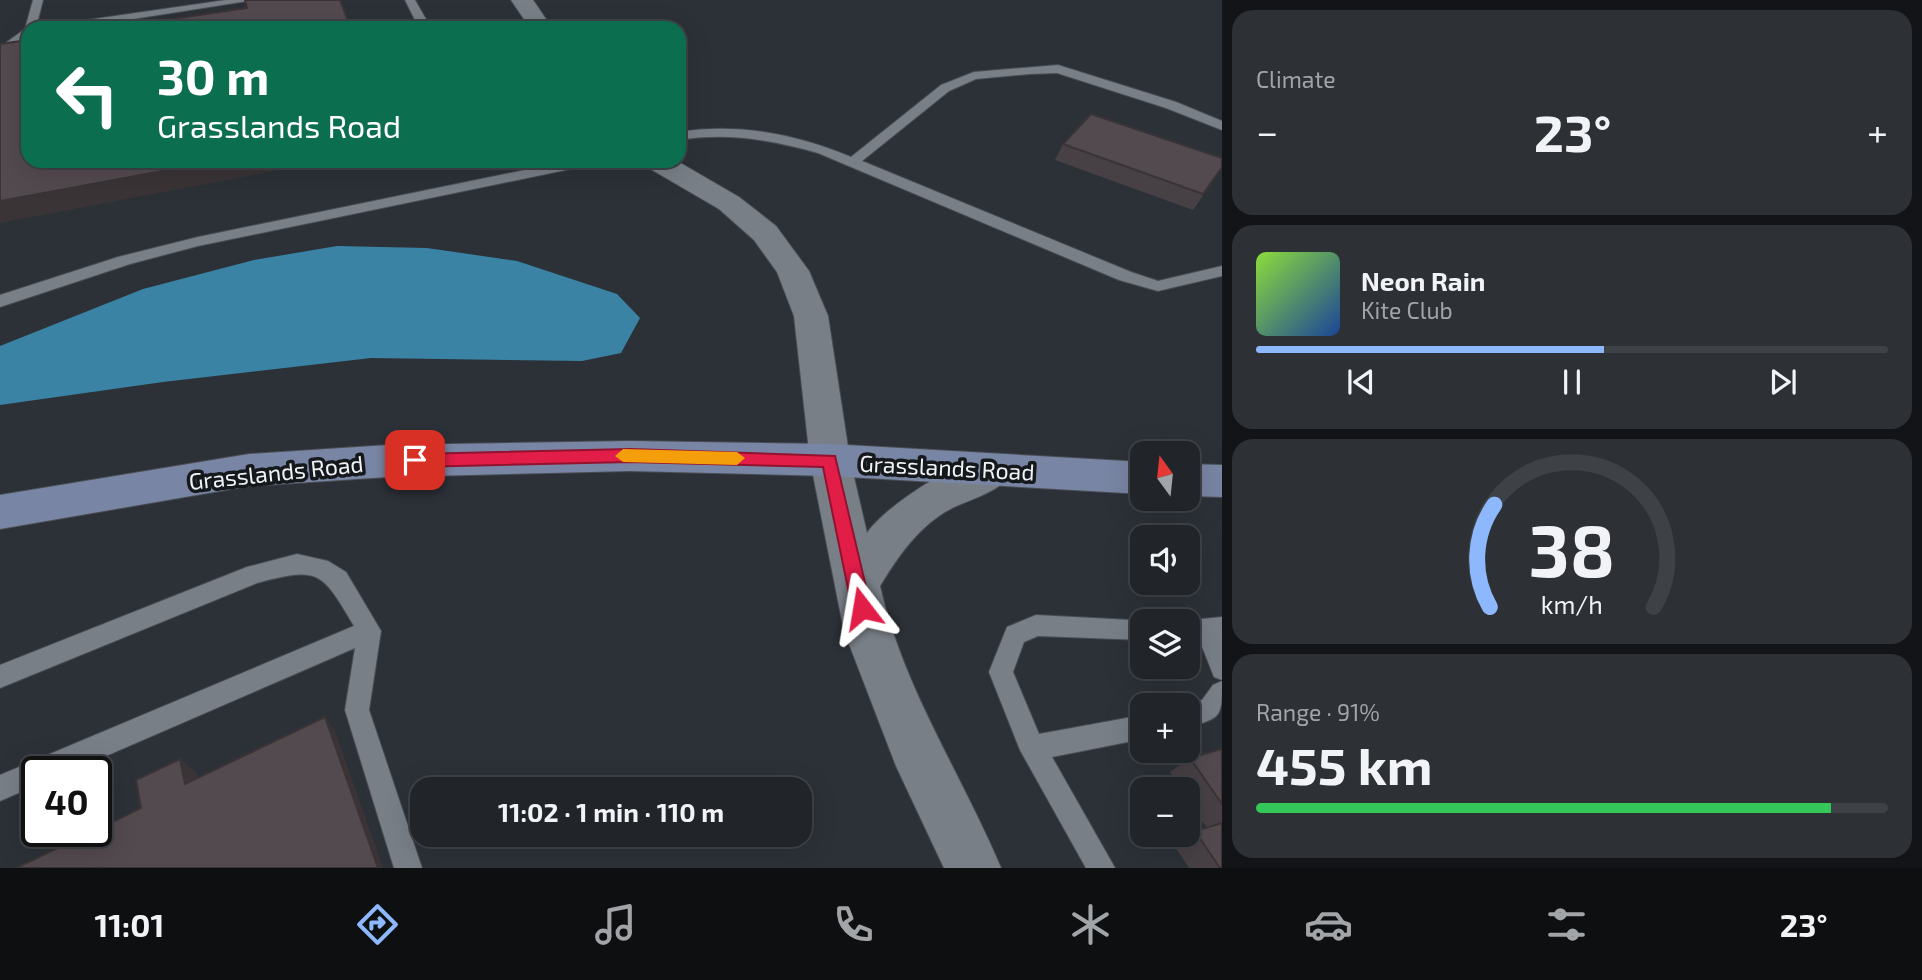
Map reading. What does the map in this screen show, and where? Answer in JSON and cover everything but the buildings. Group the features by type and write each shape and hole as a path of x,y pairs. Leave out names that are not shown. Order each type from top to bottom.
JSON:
{"main road":[{"name":"Grasslands Road","path":"0,512 249,470 363,463 630,456 830,460 1130,477"},
{"path":"1200,480 1222,481"}],"street":[{"path":"522,0 536,21"},
{"path":"669,168 729,203 765,233 793,271 811,316 830,460 867,631 914,748 973,868"},
{"path":"856,585 889,535 929,501 994,470"}],"lane":[{"path":"32,21 38,0"},
{"path":"101,21 249,0"},
{"path":"410,0 421,21"},
{"path":"0,52 21,36"},
{"path":"855,161 945,88 974,76 1030,70 1058,69 1171,105 1222,127"},
{"path":"686,135 716,129 770,135 855,161 1125,276 1158,286 1222,271"},
{"path":"501,168 506,178"},
{"path":"0,301 137,257 239,231 555,168"},
{"path":"0,677 43,657 255,573 297,563 320,568 338,579 369,631 357,710 408,868"},
{"path":"1101,868 1033,748 1001,672 1015,635 1036,625 1130,629"},
{"path":"1205,628 1222,669"},
{"path":"75,756 369,631"},
{"path":"1200,712 1209,710 1222,693"},
{"path":"1033,748 1130,729"},
{"path":"0,788 21,779"}],"water":[{"path":"337,246 427,248 517,261 617,294 640,318 621,353 582,361 371,358 163,382 0,405 0,346 143,289 254,260"}],"slow traffic":[{"path":"623,456 737,458"}],"route":[{"path":"415,460 630,456 830,460 844,536 862,608"}]}
